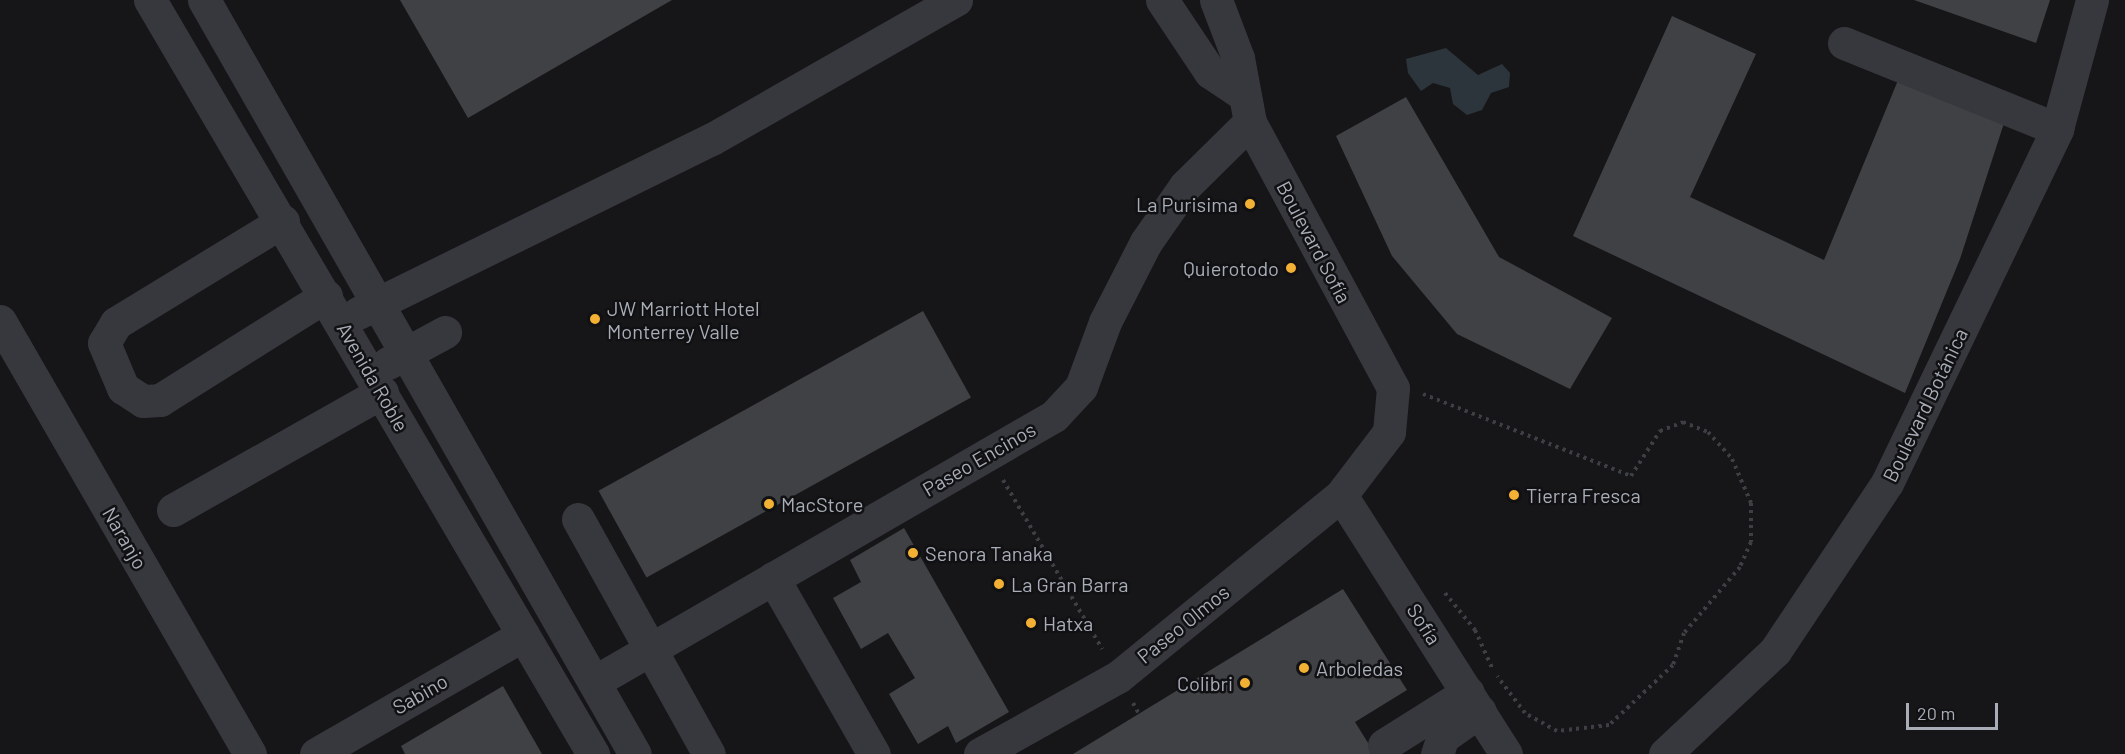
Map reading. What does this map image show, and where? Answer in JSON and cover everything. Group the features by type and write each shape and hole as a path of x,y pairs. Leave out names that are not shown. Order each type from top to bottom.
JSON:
{"street":[{"name":"Avenida Roble","path":"150,0 283,221 593,754"},
{"name":"Avenida Roble","path":"204,0 635,754"},
{"path":"283,221 116,323 104,343 123,388 142,401 160,400 333,309 377,302 712,139 956,0"},
{"name":"Boulevard Sofía","path":"1162,0 1210,72 1245,108 1391,384"},
{"name":"Boulevard Sofía","path":"1216,0 1238,58 1245,108"},
{"name":"Boulevard Botánica","path":"1665,754 1775,651 1887,483 2057,129 2092,0"},
{"path":"1844,43 2057,129"},
{"name":"Paseo Encinos","path":"594,682 988,454 1069,403 1146,242 1185,186 1245,108"},
{"name":"Naranjo","path":"0,321 250,754"},
{"path":"173,510 376,382 406,352 445,332"},
{"name":"Paseo Olmos","path":"980,754 1118,677 1341,495 1366,466 1389,432 1391,384"},
{"name":"Sofía","path":"1341,495 1506,754"},
{"path":"578,519 708,754"},
{"path":"773,578 874,754"},
{"name":"Sabino","path":"316,754 523,635"},
{"path":"1384,745 1474,702"},
{"path":"1437,754 1443,737 1474,702"}],"path":[{"path":"1391,384 1631,476 1660,431 1683,422 1708,432 1732,459 1750,503 1751,542 1740,567 1684,633 1673,665 1609,725 1557,731 1525,713 1494,671 1475,630 1440,588"},
{"path":"988,454 1139,714"}],"shaded area":[{"path":"1446,48 1478,75 1502,64 1510,73 1509,87 1491,93 1482,110 1467,115 1453,104 1450,88 1433,83 1421,91 1408,73 1406,59"}],"building":[{"path":"400,0 672,0 468,118"},
{"path":"1914,0 2050,0 2036,43"},
{"path":"1672,16 1756,54 1690,197 1824,260 1901,73 2005,120 1960,259 1905,393 1573,236"},
{"path":"1406,97 1499,257 1612,318 1570,389 1457,334 1392,256 1336,136"},
{"path":"923,311 971,398 647,577 599,491"},
{"path":"904,528 1009,712 956,743 948,726 918,744 889,694 915,678 888,633 861,649 833,598 861,582 850,560"},
{"name":"Arboledas","path":"1343,589 1407,690 1355,722 1375,754 1073,754"},
{"path":"503,686 542,754 405,754 401,746"}],"place":[{"name":"La Purisima","path":"1250,204"},
{"name":"Quierotodo","path":"1291,268"},
{"name":"JW Marriott Hotel Monterrey Valle","path":"595,319"},
{"name":"Tierra Fresca","path":"1514,495"},
{"name":"MacStore","path":"769,504"},
{"name":"Senora Tanaka","path":"913,553"},
{"name":"La Gran Barra","path":"999,584"},
{"name":"Hatxa","path":"1031,623"},
{"name":"Arboledas","path":"1304,668"},
{"name":"Colibri","path":"1245,683"}]}
